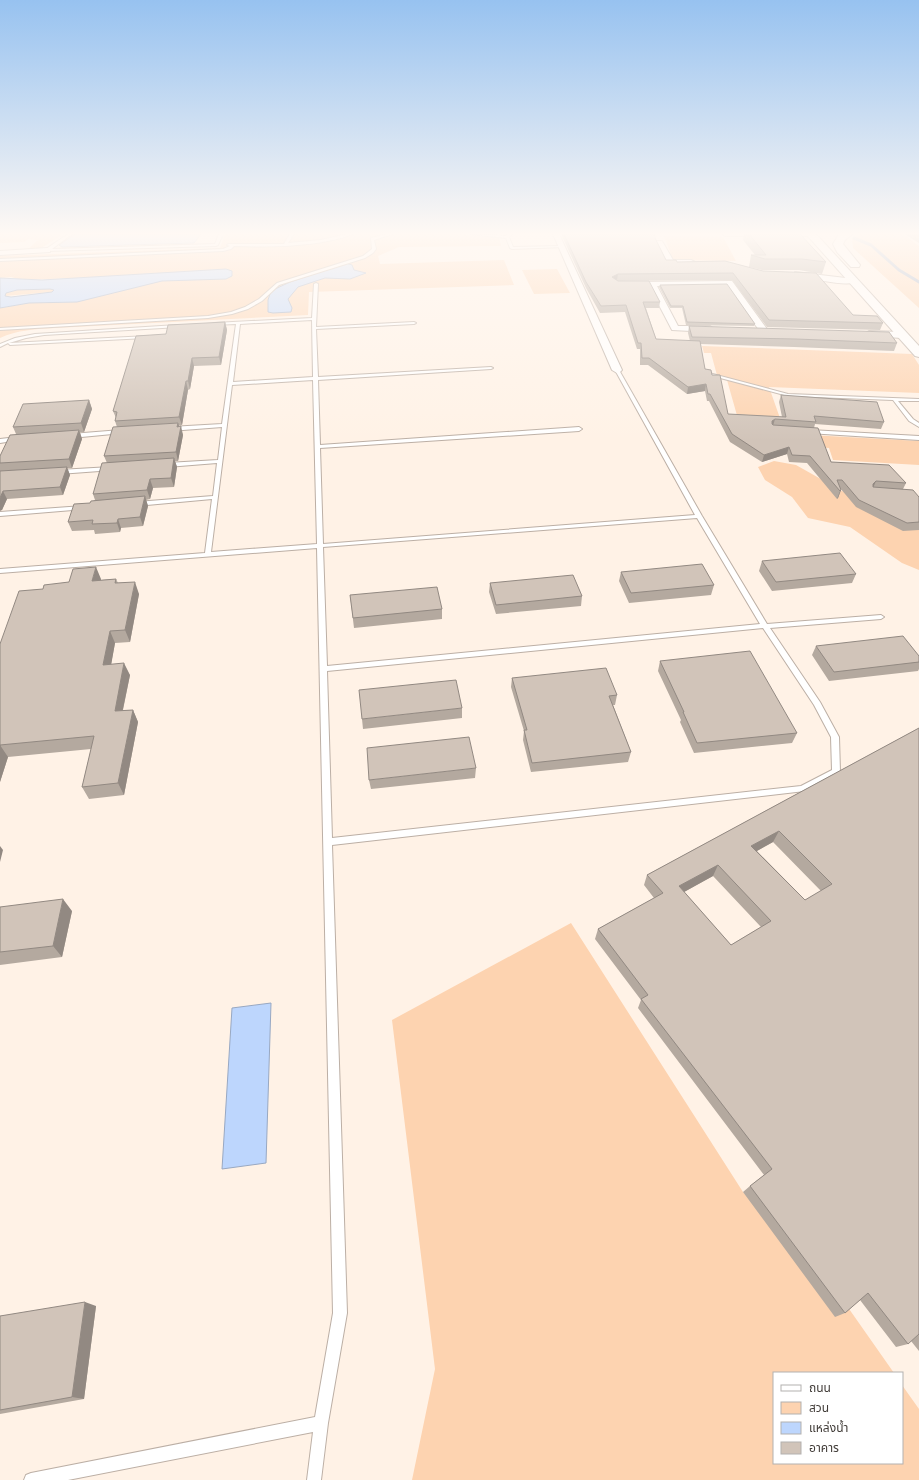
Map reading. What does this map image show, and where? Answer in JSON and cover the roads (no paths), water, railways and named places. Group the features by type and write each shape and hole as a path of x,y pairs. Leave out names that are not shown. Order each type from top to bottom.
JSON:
{"main road":[{"path":"874,303 919,353"}],"street":[{"path":"587,303 617,370"},
{"path":"662,303 675,328 717,329"},
{"path":"745,303 768,331 748,330"},
{"path":"857,334 903,335"}],"lane":[{"path":"0,329 208,318 234,314 254,303"},
{"path":"314,1480 321,1423 340,1312 320,546 316,303"},
{"path":"208,555 238,323"},
{"path":"207,325 238,323 414,323"},
{"path":"1,346 28,336 184,326"},
{"path":"1,346 149,337"},
{"path":"230,384 491,368"},
{"path":"328,842 802,789 836,772 835,737 817,704 765,626 699,516 617,370"},
{"path":"707,370 711,374 788,395 919,400"},
{"path":"894,399 912,420 919,425"},
{"path":"163,429 225,425"},
{"path":"318,447 579,429"},
{"path":"804,431 919,438"},
{"path":"62,436 124,432"},
{"path":"0,441 23,439"},
{"path":"157,466 220,462"},
{"path":"55,473 118,468"},
{"path":"131,504 216,498"},
{"path":"0,514 92,507"},
{"path":"0,571 699,516"},
{"path":"324,669 881,616"},
{"path":"31,1480 321,1423"}],"water":[{"path":"0,303 29,303 0,308"},
{"path":"268,303 290,303 292,308 291,312 268,312"},
{"path":"271,1003 266,1163 222,1169 232,1008"}]}
